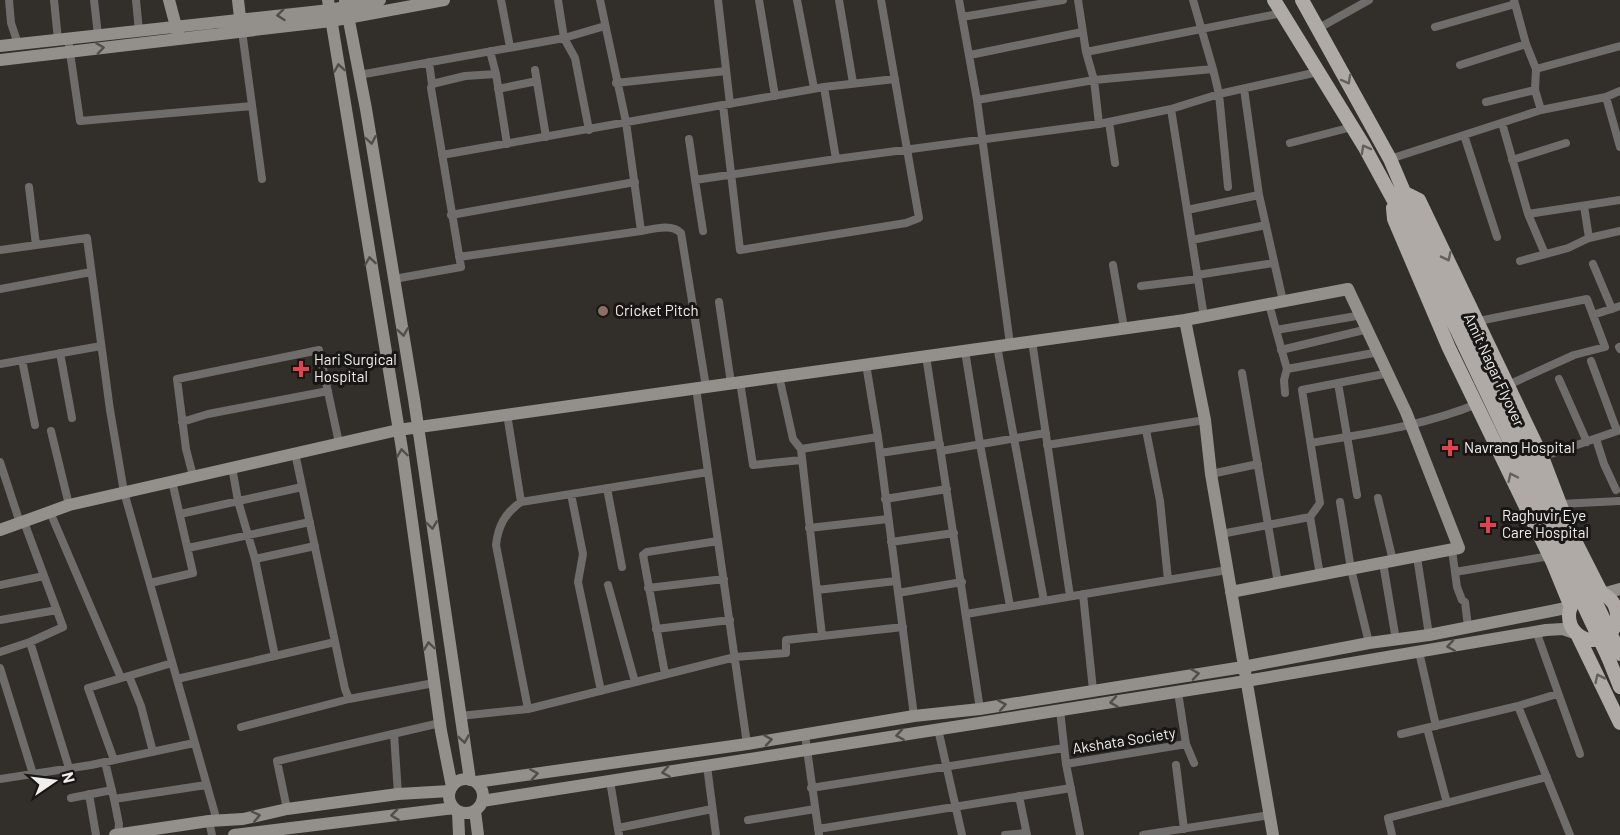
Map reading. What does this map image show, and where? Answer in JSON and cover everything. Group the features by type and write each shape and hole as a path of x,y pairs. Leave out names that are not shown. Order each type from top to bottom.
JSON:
{"main road":[{"path":"1274,0 1352,127 1399,197 1419,200 1509,385 1542,457 1571,533 1602,594"},
{"path":"1302,0 1390,159 1399,197 1394,219 1449,348 1550,556 1571,606 1570,621 1620,723"},
{"name":"Amit Nagar Flyover","path":"1399,197 1620,654"},
{"name":"Amit Nagar Flyover","path":"1412,222 1620,687"},
{"path":"1571,606 1575,600 1587,593 1602,594 1608,597 1616,608 1619,624 1609,634 1603,638 1590,640 1577,634"}],"street":[{"path":"9,0 11,22 18,44"},
{"path":"54,0 63,39 69,53 80,121 252,106"},
{"path":"94,0 99,35"},
{"path":"136,0 139,31"},
{"path":"169,0 178,32"},
{"path":"238,0 262,179"},
{"path":"347,8 380,0"},
{"path":"0,60 69,53 178,32 241,25 330,10 444,0"},
{"path":"501,0 510,47"},
{"path":"558,0 564,38 575,58 589,130"},
{"path":"600,0 626,122 636,182 640,231"},
{"path":"718,0 740,250 906,223 919,218 881,0"},
{"path":"759,0 775,96"},
{"path":"797,0 814,88"},
{"path":"839,0 853,83"},
{"path":"959,0 977,100 1010,344"},
{"path":"962,17 1063,0"},
{"path":"1078,0 1082,32 1094,80 1099,124"},
{"path":"1193,0 1214,69 1219,94 1228,187"},
{"path":"1319,28 1369,0"},
{"path":"1435,27 1515,2 1526,44 1536,69 1535,90 1541,110"},
{"path":"347,8 418,427 460,716 473,781 482,791 478,835"},
{"path":"330,10 398,430 451,789 450,803 456,810 459,835"},
{"path":"1086,52 1282,13"},
{"path":"359,75 564,38 605,26"},
{"path":"0,46 139,31 178,32"},
{"path":"970,55 1082,32"},
{"path":"1460,65 1526,44"},
{"path":"1536,69 1620,46"},
{"path":"490,51 507,144"},
{"path":"394,279 461,267 431,88 429,62"},
{"path":"977,100 1094,80 1214,69"},
{"path":"535,70 546,137"},
{"path":"616,83 726,71"},
{"path":"695,180 1099,124 1171,109 1219,94 1318,72"},
{"path":"432,84 465,76 496,74"},
{"path":"442,155 814,88 895,79"},
{"path":"498,89 537,81"},
{"path":"824,87 836,159"},
{"path":"1244,89 1259,195 1283,301"},
{"path":"1486,102 1535,90"},
{"path":"1390,159 1541,110 1620,92"},
{"path":"1606,97 1620,147"},
{"path":"1171,109 1203,317"},
{"path":"1109,122 1115,163"},
{"path":"1502,123 1528,214 1545,254"},
{"path":"1290,142 1352,127"},
{"path":"1464,135 1497,237"},
{"path":"689,140 703,231"},
{"path":"1512,160 1566,144"},
{"path":"451,215 636,182"},
{"path":"29,187 36,245"},
{"path":"1187,210 1259,195"},
{"path":"1528,214 1620,200"},
{"path":"1584,206 1589,238"},
{"path":"1192,240 1266,225"},
{"path":"459,257 640,231 670,228 677,229 681,233 701,387 708,472 747,744"},
{"path":"1520,261 1568,248 1589,238 1620,231"},
{"path":"0,250 87,238 124,492 206,785 213,821 212,835"},
{"path":"1141,286 1274,263"},
{"path":"1593,264 1616,307 1593,315"},
{"path":"1113,265 1124,328"},
{"path":"0,289 91,272"},
{"path":"0,530 69,505 398,430 1185,320 1348,289 1412,425 1459,549 1231,592"},
{"path":"1479,321 1587,298 1605,347 1574,355 1509,385"},
{"path":"719,302 753,465 801,460"},
{"path":"1269,304 1287,369 1284,380 1285,393"},
{"path":"1276,330 1362,315"},
{"path":"1185,320 1205,420 1211,474 1273,835"},
{"path":"1281,350 1368,329"},
{"path":"1032,341 1070,596"},
{"path":"0,364 101,345"},
{"path":"997,346 1044,601"},
{"path":"193,477 182,422 177,379 319,350 339,442"},
{"path":"965,351 1010,606"},
{"path":"1287,369 1379,352"},
{"path":"60,353 72,418"},
{"path":"926,356 980,709"},
{"path":"22,360 35,425"},
{"path":"1542,457 1619,431 1591,361"},
{"path":"866,364 878,437 914,716"},
{"path":"1242,373 1278,583"},
{"path":"1221,534 1310,517 1320,503 1302,390 1389,373"},
{"path":"780,376 792,439 801,449 822,636"},
{"path":"1559,379 1587,442"},
{"path":"1338,383 1358,495"},
{"path":"182,422 219,412 328,391"},
{"path":"1311,443 1412,425 1444,417 1477,404"},
{"path":"507,414 521,502"},
{"path":"1047,445 1205,420"},
{"path":"1146,430 1160,501 1168,580"},
{"path":"51,431 69,505"},
{"path":"880,453 980,444 1046,433"},
{"path":"801,449 878,437"},
{"path":"1596,439 1604,465 1616,490"},
{"path":"295,453 349,699"},
{"path":"0,462 63,627 0,652"},
{"path":"1211,474 1258,464"},
{"path":"232,467 238,501 255,559 274,656"},
{"path":"528,709 496,545 498,531 509,510 521,502 708,472"},
{"path":"150,584 193,573 172,481"},
{"path":"180,513 302,487"},
{"path":"607,488 622,567"},
{"path":"885,499 947,489"},
{"path":"571,494 583,554 578,582 601,691"},
{"path":"1378,498 1388,562 1396,640"},
{"path":"1560,504 1620,501"},
{"path":"1340,502 1351,569 1369,643"},
{"path":"50,512 125,677 141,706 153,752"},
{"path":"1310,517 1320,575"},
{"path":"809,528 888,519"},
{"path":"188,548 310,522"},
{"path":"891,542 954,533"},
{"path":"665,675 642,562 643,555 647,552 718,541"},
{"path":"255,559 315,546"},
{"path":"1452,550 1455,572 1462,600 1465,602 1468,627"},
{"path":"1418,556 1429,635"},
{"path":"1455,572 1550,556"},
{"path":"966,614 1227,570"},
{"path":"0,585 44,576"},
{"path":"648,588 724,579"},
{"path":"817,590 896,581"},
{"path":"898,592 962,582"},
{"path":"608,585 635,682"},
{"path":"1602,594 1620,589"},
{"path":"1083,594 1093,690"},
{"path":"172,663 88,688 110,761 111,790 119,824 116,834 243,819 287,809 398,794 451,789 460,780 473,781 747,744 914,716 980,709 1243,667 1369,643 1429,635 1571,606"},
{"path":"0,620 57,610"},
{"path":"656,629 730,620"},
{"path":"460,716 528,709 735,657 786,653 786,640 903,627"},
{"path":"241,835 456,810 470,813 479,806 610,781 1246,681 1536,631 1563,629 1577,634"},
{"path":"1536,631 1580,754"},
{"path":"30,642 69,768"},
{"path":"177,679 335,642"},
{"path":"1419,652 1431,727 1447,803"},
{"path":"0,668 33,774"},
{"path":"241,728 349,699 434,683"},
{"path":"1178,692 1186,744 1194,763"},
{"path":"1401,734 1518,706 1557,694"},
{"path":"1518,706 1570,835"},
{"path":"1060,710 1066,764 1080,835"},
{"path":"287,809 276,761 440,723"},
{"path":"938,729 962,835"},
{"path":"394,734 398,794"},
{"path":"805,735 818,832 956,806 1071,788"},
{"path":"0,779 110,761 194,743"},
{"name":"Akshata Society","path":"1066,764 1186,744"},
{"path":"811,788 1064,748"},
{"path":"1176,765 1184,829"},
{"path":"707,766 716,835"},
{"path":"1392,835 1388,818 1547,777"},
{"path":"610,781 619,831 712,809"},
{"path":"114,799 206,785"},
{"path":"72,798 111,790"},
{"path":"89,794 96,835"},
{"path":"1005,835 1027,834 1019,796"},
{"path":"748,820 814,809"},
{"path":"1143,835 1270,815"}],"place":[{"name":"Cricket Pitch","path":"603,311"},
{"name":"Hari Surgical Hospital","path":"301,369"},
{"name":"Navrang Hospital","path":"1450,448"},
{"name":"Raghuvir Eye Care Hospital","path":"1488,525"}]}
